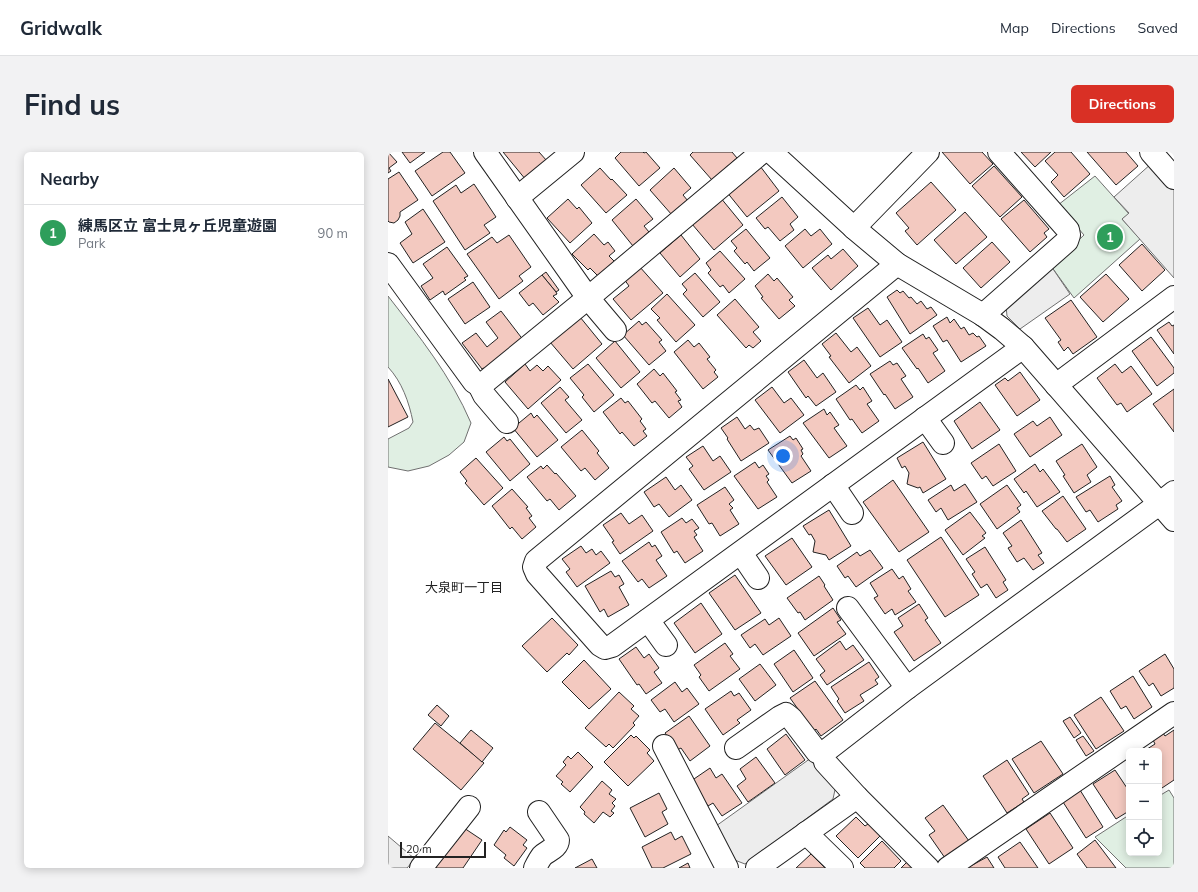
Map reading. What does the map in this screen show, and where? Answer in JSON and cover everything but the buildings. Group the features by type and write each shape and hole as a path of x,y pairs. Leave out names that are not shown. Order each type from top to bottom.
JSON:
{"street":[{"path":"485,152 588,298 615,330"},
{"path":"517,198 573,152"},
{"path":"479,385 485,382 588,298 762,152"},
{"path":"771,152 854,228 897,264 983,315 1002,329 1167,498 1174,520"},
{"path":"854,228 928,152"},
{"path":"983,315 1067,240 1069,235 1068,230 999,152"},
{"path":"1151,152 1174,178"},
{"path":"388,264 474,382 479,385 484,395 507,422"},
{"path":"897,264 536,561 534,567 537,574 600,645 605,648 612,646 1022,348"},
{"path":"1056,385 1174,297"},
{"path":"925,418 943,443"},
{"path":"833,485 852,512"},
{"path":"928,868 857,797 826,762 824,755 827,750 907,688 1167,498"},
{"path":"740,553 758,578"},
{"path":"848,608 907,688"},
{"path":"648,620 666,645"},
{"path":"948,868 1174,713"},
{"path":"736,748 786,714 791,718 817,752 824,755"},
{"path":"664,746 727,868"},
{"path":"757,868 857,797"},
{"path":"421,868 469,806"},
{"path":"535,868 543,856 558,843 558,840 540,812"},
{"path":"806,833 842,868"}],"green space":[{"path":"1095,176 1129,214 1122,219 1140,239 1074,298 1051,266 1084,235 1058,205"},
{"path":"388,296 434,357 454,389 471,423 464,442 449,455 429,466 408,471 388,467 388,439 409,428 413,422 404,393 397,379 388,367"},
{"path":"1169,790 1174,798 1174,868 1126,868 1095,837 1126,817 1126,856 1162,856 1162,794"}],"shaded area":[{"path":"1152,163 1174,189 1174,278 1122,219 1129,213 1114,197"},
{"path":"1051,266 1070,294 1020,329 1007,316 1006,306"},
{"path":"811,758 836,785 833,799 745,864 732,859 716,826"},
{"path":"388,836 415,859 407,868 388,868"}],"place":[{"name":"練馬区立 富士見ヶ丘児童遊園","path":"1110,237"}],"district":[{"name":"大泉町一丁目","path":"464,587"}]}
